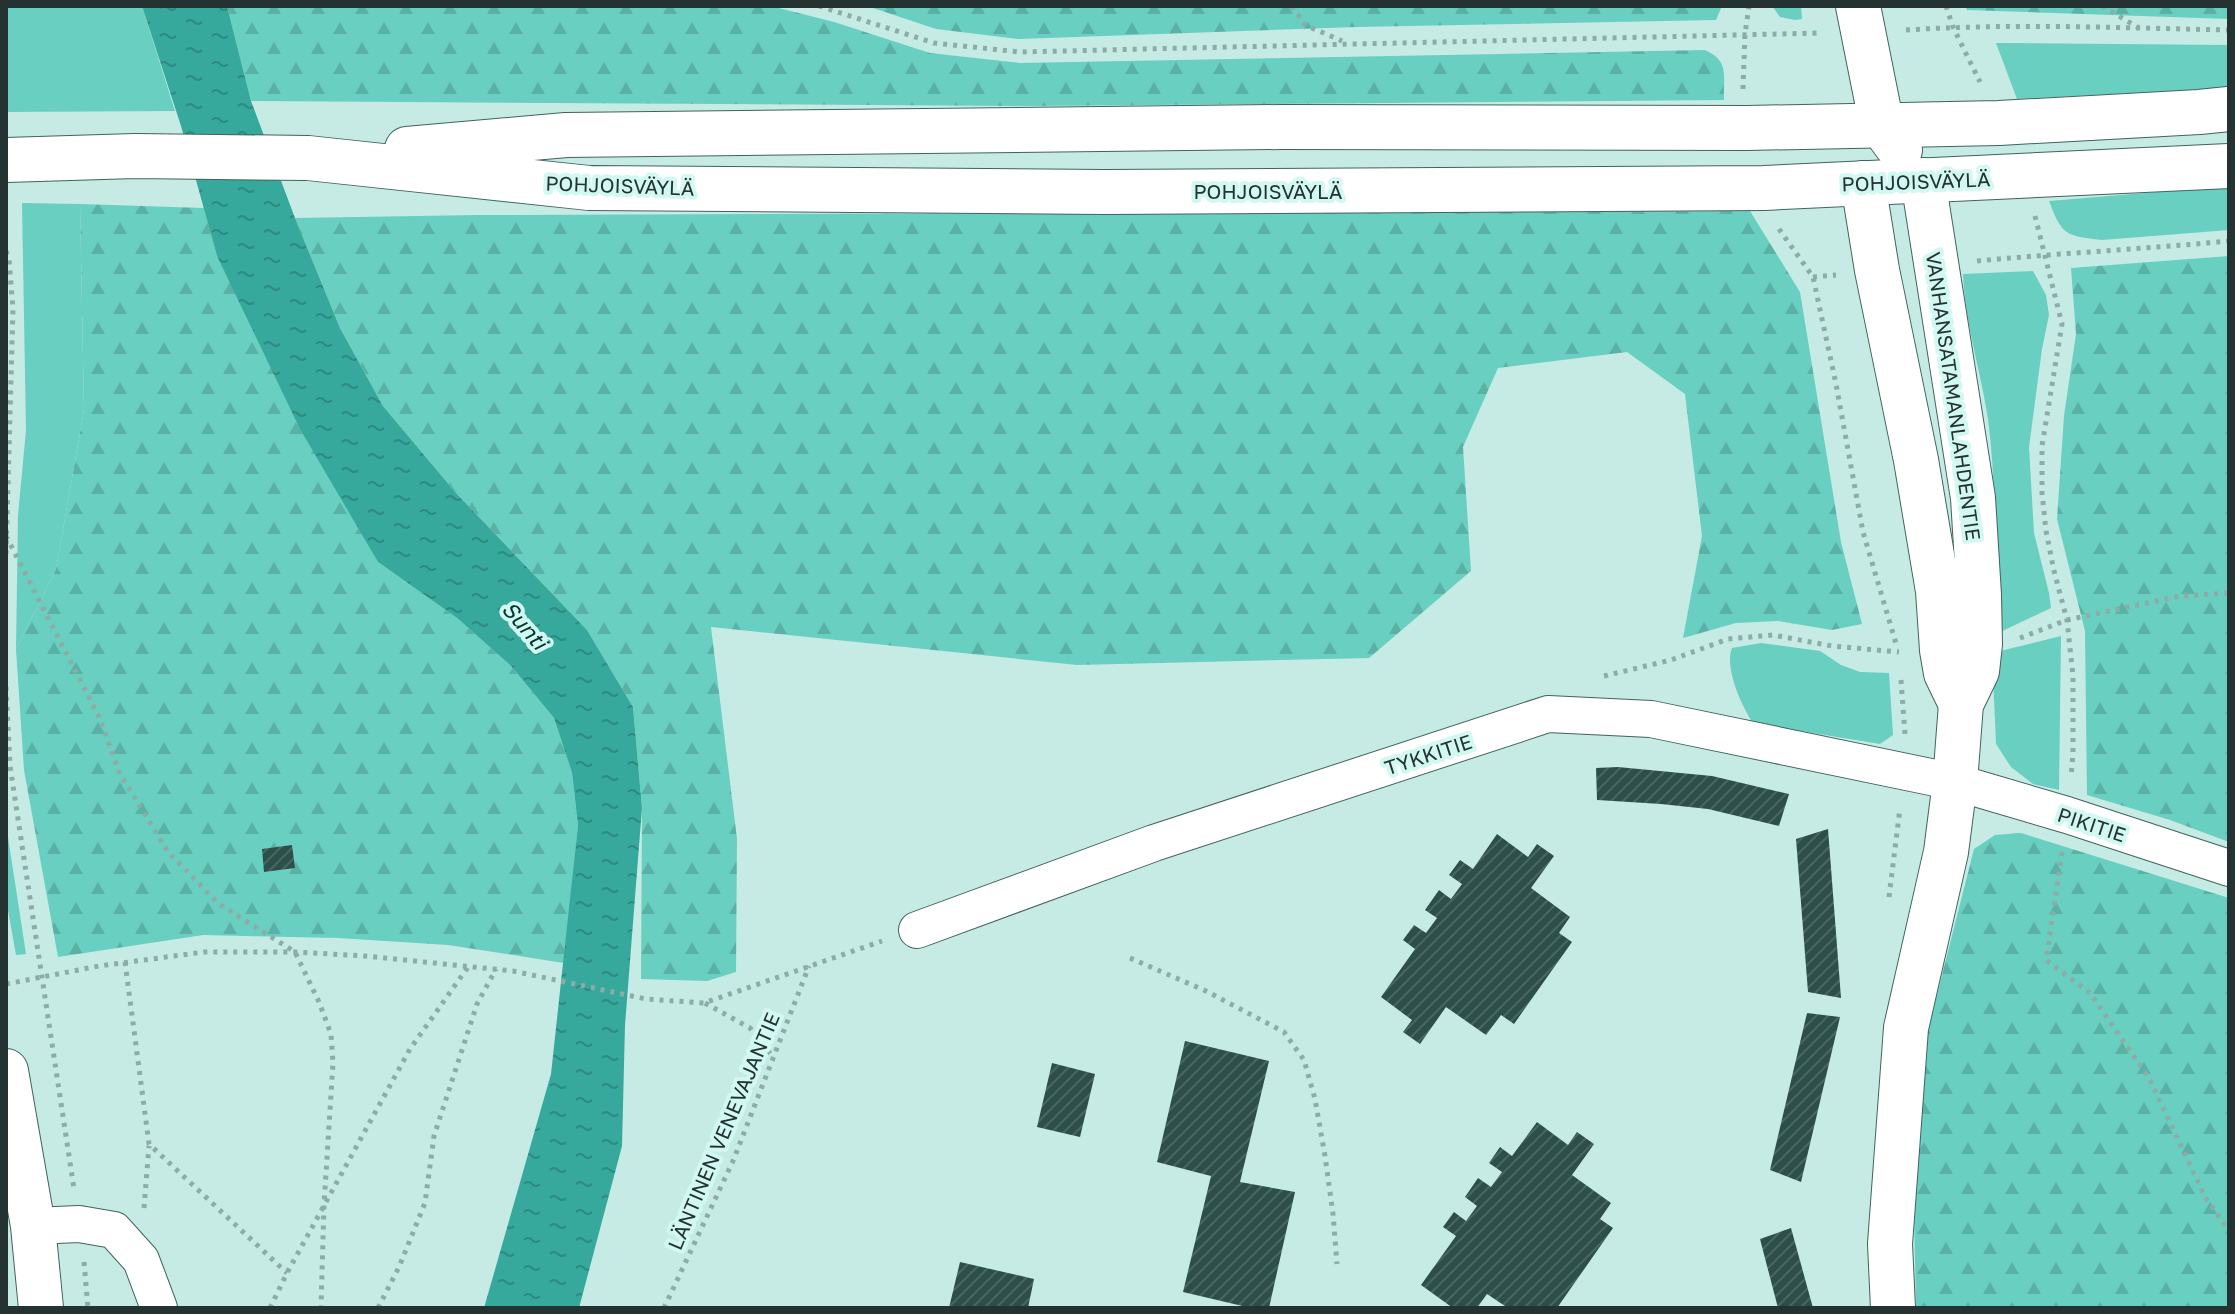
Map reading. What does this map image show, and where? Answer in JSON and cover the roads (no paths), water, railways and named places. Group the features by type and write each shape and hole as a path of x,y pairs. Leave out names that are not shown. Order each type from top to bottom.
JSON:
{"main road":[{"path":"1861,19 1882,126 1923,180"},
{"name":"POHJOISVÄYLÄ","path":"308,158 566,135 1282,127 1882,126 1999,123 2229,109"},
{"path":"1863,183 1882,126"},
{"name":"POHJOISVÄYLÄ","path":"6,160 135,156 308,158 589,188 1105,192 1764,188 2229,166"},
{"name":"VANHANSATAMANLAHDENTIE","path":"1893,1308 1890,1244 1906,1028 1946,852 1961,704 1977,671 1980,644 1973,498 1923,180"},
{"name":"VANHANSATAMANLAHDENTIE","path":"1863,183 1926,518 1938,591 1946,673 1961,704"},
{"path":"6,1071 33,1226 41,1308"}],"street":[{"name":"TYKKITIE","path":"917,930 1154,843 1548,714 1651,719 1955,782"},
{"name":"PIKITIE","path":"1955,782 2229,868"},
{"path":"33,1226 79,1224 114,1230 141,1260 159,1308"}],"water":[{"name":"Sunti","path":"142,6 227,6 251,101 295,218 340,328 383,406 456,493 587,630 633,707 642,808 625,1025 622,1146 579,1308 484,1308 551,1074 578,825 572,773 554,718 511,666 457,618 378,562 300,429 217,256 181,126"}]}
